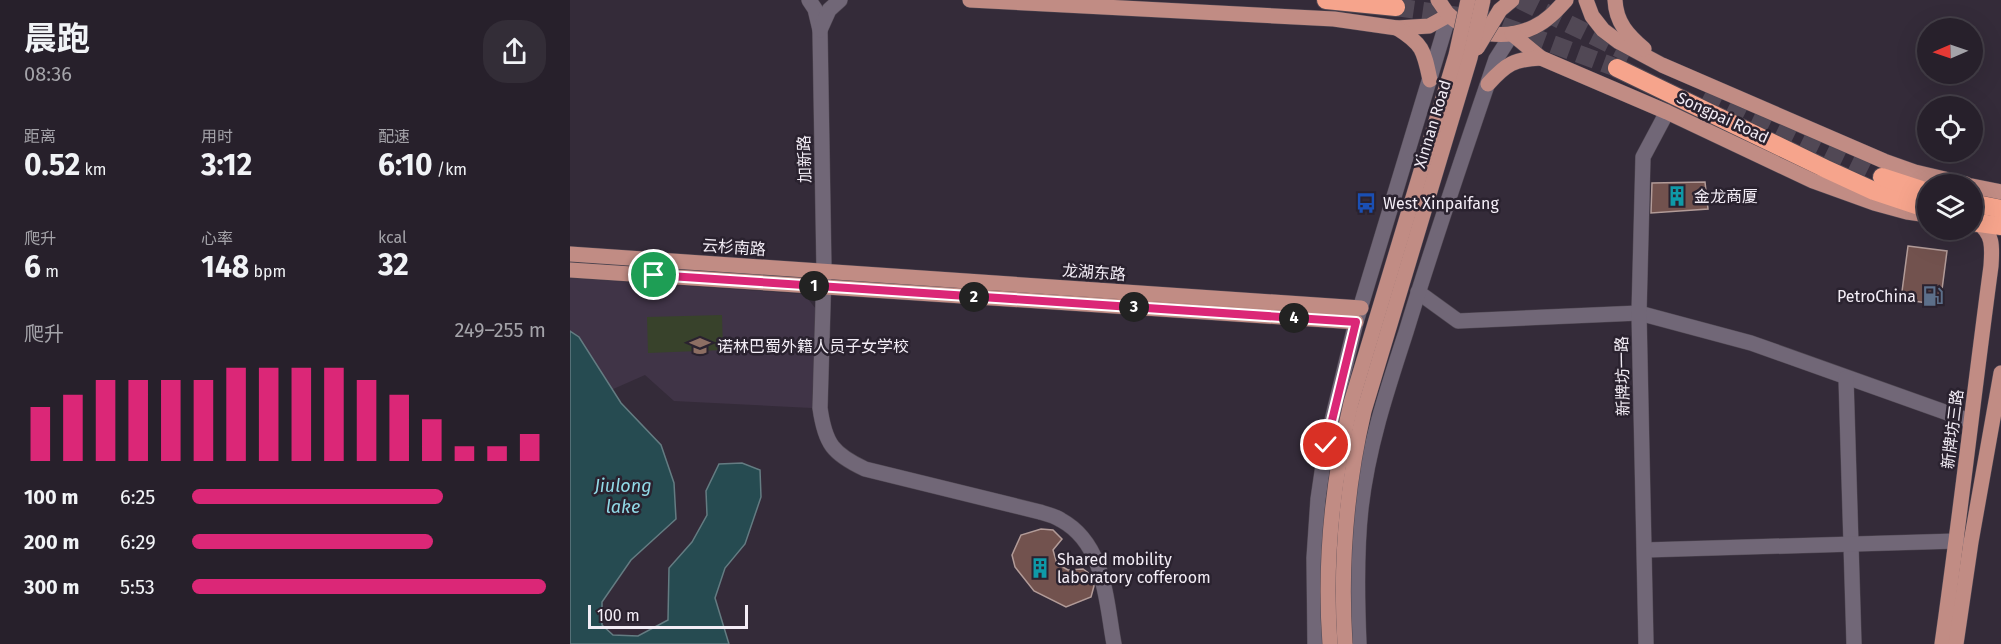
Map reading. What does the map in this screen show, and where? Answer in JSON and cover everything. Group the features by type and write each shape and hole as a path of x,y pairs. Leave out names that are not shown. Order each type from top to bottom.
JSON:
{"highway":[{"path":"1326,0 1396,7"},
{"name":"Songpai Road","path":"1617,68 1874,191 1917,205"},
{"path":"1882,177 1917,188"},
{"path":"1983,206 2001,209"},
{"path":"1983,224 2001,226"}],"main road":[{"path":"970,0 1334,19 1397,28 1430,26 1449,15"},
{"path":"1438,0 1449,15 1472,30 1490,34 1512,34 1534,27 1552,15 1566,0"},
{"name":"Xinnan Road","path":"1330,644 1328,561 1340,448 1351,403 1456,55 1468,0"},
{"name":"Xinnan Road","path":"1345,644 1343,561 1347,503 1354,452 1364,411 1470,58 1483,0"},
{"path":"1470,58 1500,10 1512,0"},
{"name":"Songpai Road","path":"1586,0 1592,16 1603,30 1619,42 1662,65 1884,161 1924,174"},
{"path":"1615,0 1620,22 1626,33 1662,65"},
{"path":"1397,28 1413,38 1421,47 1430,80"},
{"name":"Songpai Road","path":"1512,34 1541,58 1835,189 1874,203 1917,213"},
{"path":"1488,84 1502,68 1513,62 1525,58 1541,58"},
{"path":"1983,188 2001,192"},
{"name":"新牌坊三路","path":"1942,644 1957,542 1992,252 1989,233 1983,229"},
{"name":"云杉南路","path":"570,254 824,270"},
{"name":"云杉南路","path":"570,270 823,287"},
{"name":"龙湖东路","path":"824,270 1359,315"},
{"name":"龙湖东路","path":"823,287 1359,315"},
{"path":"1956,644 1971,542 2001,374"}],"street":[{"path":"809,0 815,9 820,30"},
{"path":"820,30 829,10 840,0"},
{"name":"Xinnan Road","path":"1315,644 1314,558 1318,499 1326,445 1359,315 1449,15"},
{"name":"加新路","path":"820,30 824,270 820,408 823,429 831,445 844,459 865,469 1040,512 1061,520 1079,534 1092,552 1102,574 1114,644"},
{"path":"1359,644 1356,562 1361,507 1379,417 1418,292 1496,60 1512,34"},
{"name":"新牌坊一路","path":"1646,644 1639,313 1643,157 1666,112"},
{"path":"1418,292 1458,321 1639,313 1751,342 1970,422"},
{"path":"1846,378 1854,644"},
{"path":"1645,550 1957,542"}],"shaded area":[{"name":"诺林巴蜀外籍人员子女学校","path":"570,278 804,294 816,309 812,408 674,401 645,375 611,390 579,337 570,331"},
{"path":"722,315 723,350 648,353 647,317"}],"water":[{"name":"Jiulong lake","path":"570,331 579,337 621,403 661,445 674,483 676,519 631,560 602,602 602,625 613,635 638,636 668,620 669,568 692,542 707,515 706,491 719,464 742,463 760,470 761,497 745,544 725,568 715,598 729,644 570,644"}],"building":[{"name":"金龙商厦","path":"1705,182 1708,209 1651,213 1652,183"},
{"path":"1908,246 1947,251 1940,305 1901,299"},
{"name":"Shared mobility laboratory cofferoom","path":"1041,529 1053,530 1062,539 1053,550 1057,564 1068,570 1083,569 1090,574 1094,586 1091,597 1066,607 1034,591 1015,567 1012,555 1021,535"}],"tunnel":[{"path":"1520,0 1630,54"},
{"path":"1396,7 1487,20 1617,68"},
{"path":"1706,91 1882,177"}],"place":[{"name":"金龙商厦","path":"1677,196"},
{"name":"West Xinpaifang","path":"1366,203"},
{"name":"PetroChina","path":"1933,296"},
{"name":"诺林巴蜀外籍人员子女学校","path":"700,346"},
{"name":"Shared mobility laboratory cofferoom","path":"1040,568"}],"route":[{"path":"654,275 1356,322 1326,445"}]}
